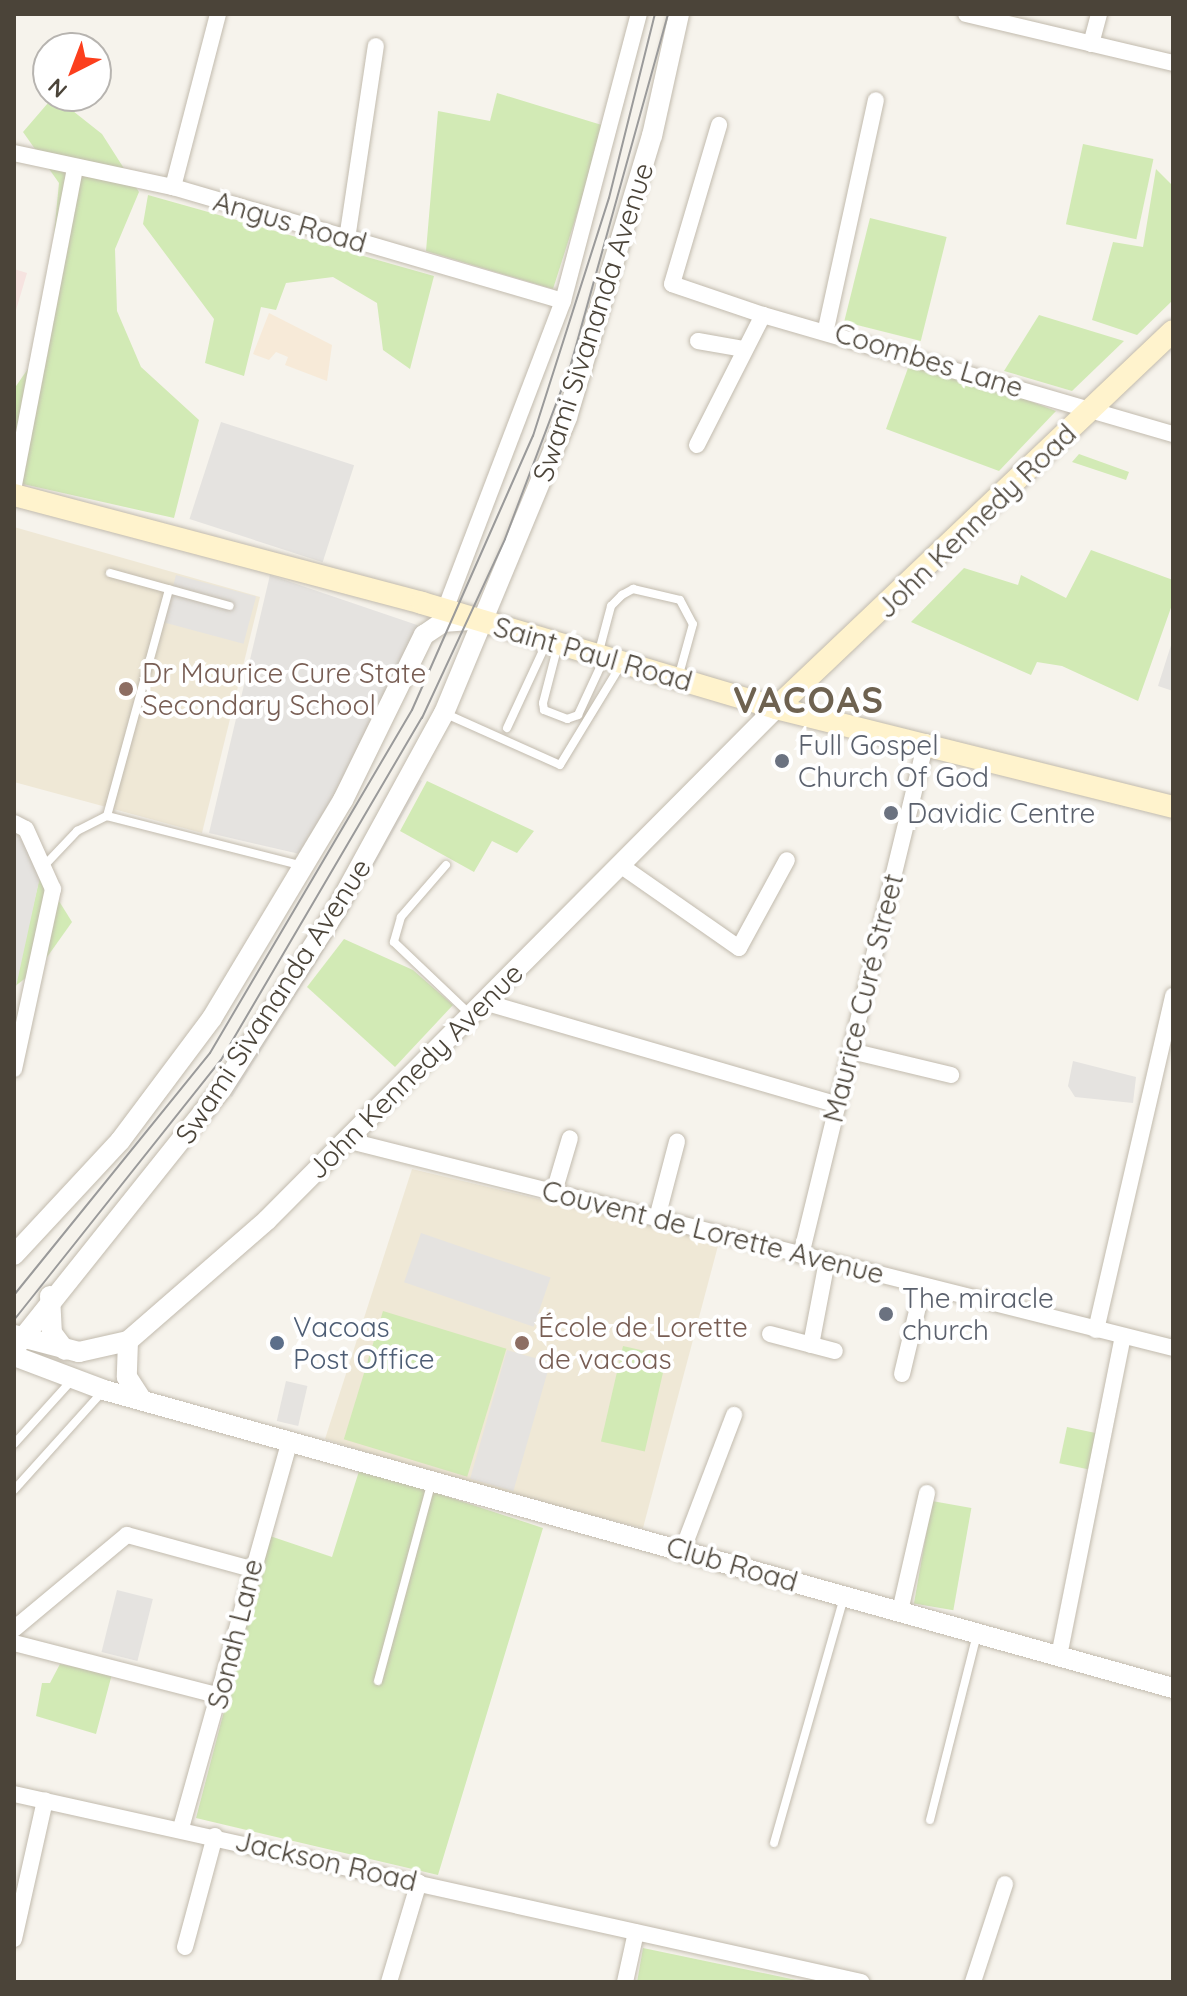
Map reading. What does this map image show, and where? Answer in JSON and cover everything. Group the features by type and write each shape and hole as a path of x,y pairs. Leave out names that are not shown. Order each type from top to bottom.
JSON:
{"main road":[{"name":"John Kennedy Road","path":"776,708 1094,410 1173,331"},
{"name":"Saint Paul Road","path":"14,495 406,599 776,708 926,742 1173,807"}],"street":[{"path":"173,187 218,14"},
{"path":"445,610 563,301 639,14"},
{"name":"Swami Sivananda Avenue","path":"16,1344 50,1295 221,1090 335,912 444,713 486,623 611,282 679,14"},
{"path":"966,14 1002,18 1091,44 1173,63"},
{"path":"1091,44 1099,14"},
{"path":"347,239 376,46"},
{"path":"826,329 876,100"},
{"name":"Coombes Lane","path":"719,125 672,284 763,315 826,329 1173,434"},
{"name":"Angus Road","path":"14,153 173,187 563,301"},
{"path":"14,485 75,168"},
{"path":"697,445 763,315"},
{"path":"698,341 744,349"},
{"path":"406,599 421,615 424,635 443,622 486,623"},
{"name":"Swami Sivananda Avenue","path":"14,1255 139,1116 212,1018 303,866 424,635"},
{"name":"John Kennedy Avenue","path":"128,1341 346,1140 776,708"},
{"name":"Maurice Curé Street","path":"801,1255 926,742"},
{"path":"14,823 26,829 53,889 14,1069"},
{"path":"620,865 739,948 787,860"},
{"path":"1096,1330 1173,996"},
{"path":"477,1008 838,1105"},
{"path":"851,1051 951,1075"},
{"path":"554,1192 570,1138"},
{"name":"Couvent de Lorette Avenue","path":"346,1140 1173,1348"},
{"path":"657,1218 677,1142"},
{"path":"811,1345 827,1261"},
{"path":"902,1374 923,1286"},
{"path":"50,1295 52,1333 65,1350"},
{"path":"770,1334 835,1351"},
{"path":"1059,1656 1123,1336"},
{"path":"16,1344 65,1350 128,1341 127,1377 142,1400"},
{"name":"Club Road","path":"16,1344 74,1378 104,1390 432,1480 681,1554 900,1611 1173,1688"},
{"path":"681,1554 734,1415"},
{"name":"Sonah Lane","path":"181,1828 221,1696 251,1569 290,1440"},
{"path":"900,1611 927,1493"},
{"path":"14,1629 127,1535 251,1569"},
{"path":"14,1643 221,1696"},
{"name":"Jackson Road","path":"14,1794 181,1828 861,1982"},
{"path":"14,1939 45,1800"},
{"path":"185,1947 215,1836"},
{"path":"389,1982 419,1882"},
{"path":"973,1982 1005,1884"},
{"path":"625,1982 636,1932"}],"lane":[{"path":"110,573 230,606"},
{"path":"107,816 169,589"},
{"path":"444,713 560,765 608,659 611,606 633,589 680,600 693,624 677,679"},
{"path":"552,643 544,710 567,719 578,715 608,659"},
{"path":"507,728 552,643"},
{"path":"43,867 77,831 107,816 303,866"},
{"path":"446,865 401,917 394,942 477,1008"},
{"path":"14,1444 74,1378"},
{"path":"14,1490 104,1390"},
{"path":"378,1681 432,1480"},
{"path":"774,1843 844,1596"},
{"path":"930,1820 977,1634"}],"shaded area":[{"path":"14,269 27,273 16,310 14,309"},
{"path":"269,313 332,345 327,381 285,365 288,357 276,352 269,360 253,354"},
{"path":"221,422 354,465 323,562 189,519"},
{"name":"Dr Maurice Cure State Secondary School","path":"14,527 260,597 202,833 14,782"},
{"path":"176,575 256,596 243,644 163,622"},
{"path":"270,575 420,626 304,855 209,833"},
{"path":"1173,639 1173,691 1158,686"},
{"path":"413,776 422,781 345,917 232,1097 221,1090"},
{"path":"14,828 41,872 14,996"},
{"path":"1073,1061 1136,1077 1133,1103 1075,1097 1068,1086"},
{"name":"École de Lorette de vacoas","path":"412,1169 719,1242 643,1528 482,1489 325,1439"},
{"path":"421,1233 551,1278 534,1327 404,1282"},
{"path":"507,1350 550,1362 513,1491 470,1479"},
{"path":"286,1381 307,1386 298,1426 277,1421"},
{"path":"117,1590 153,1599 137,1661 102,1652"}],"green space":[{"path":"497,93 605,126 553,289 426,251 438,111 490,121"},
{"path":"40,112 74,112 102,134 139,192 115,249 117,311 141,367 199,420 174,518 14,482 14,389 43,347 59,183 23,132"},
{"path":"1083,144 1153,159 1136,239 1066,224"},
{"path":"1156,169 1173,186 1173,300 1137,335 1092,320 1113,242 1143,247"},
{"path":"148,195 434,276 410,369 383,350 377,303 333,277 286,283 276,310 261,307 244,376 205,363 214,319 143,224"},
{"path":"870,218 947,237 921,341 844,322"},
{"path":"1039,315 1124,341 1072,391 1004,371"},
{"path":"912,357 1056,411 999,471 886,429"},
{"path":"1079,454 1129,472 1126,480 1072,462"},
{"path":"1091,550 1173,580 1173,602 1138,701 1062,666 1037,662 1031,675 911,622 964,568 1018,585 1021,575 1066,598"},
{"path":"427,781 534,831 517,853 492,841 474,872 400,831"},
{"path":"41,872 72,922 40,967 14,987"},
{"path":"344,939 413,970 453,1005 395,1067 307,987"},
{"path":"383,1311 506,1349 467,1477 344,1439"},
{"path":"623,1346 667,1356 645,1452 601,1441"},
{"path":"1067,1427 1100,1434 1093,1470 1059,1463"},
{"path":"360,1468 543,1528 438,1875 196,1818 270,1536 332,1557"},
{"path":"932,1501 971,1508 953,1610 914,1603"},
{"path":"60,1664 112,1674 96,1734 36,1716 42,1683 50,1683"},
{"path":"643,1948 801,1981 637,1982"}],"tram line":[{"path":"14,1295 210,1053 412,710 533,436 609,198 655,14"},
{"path":"14,1320 221,1060 422,718 505,539 571,364 668,14"}],"place":[{"name":"Dr Maurice Cure State Secondary School","path":"126,689"},
{"name":"Full Gospel Church Of God","path":"782,761"},
{"name":"Davidic Centre","path":"891,813"},
{"name":"The miracle church","path":"886,1314"},
{"name":"Vacoas Post Office","path":"277,1343"},
{"name":"École de Lorette de vacoas","path":"522,1343"}],"district":[{"name":"VACOAS","path":"809,700"}]}
